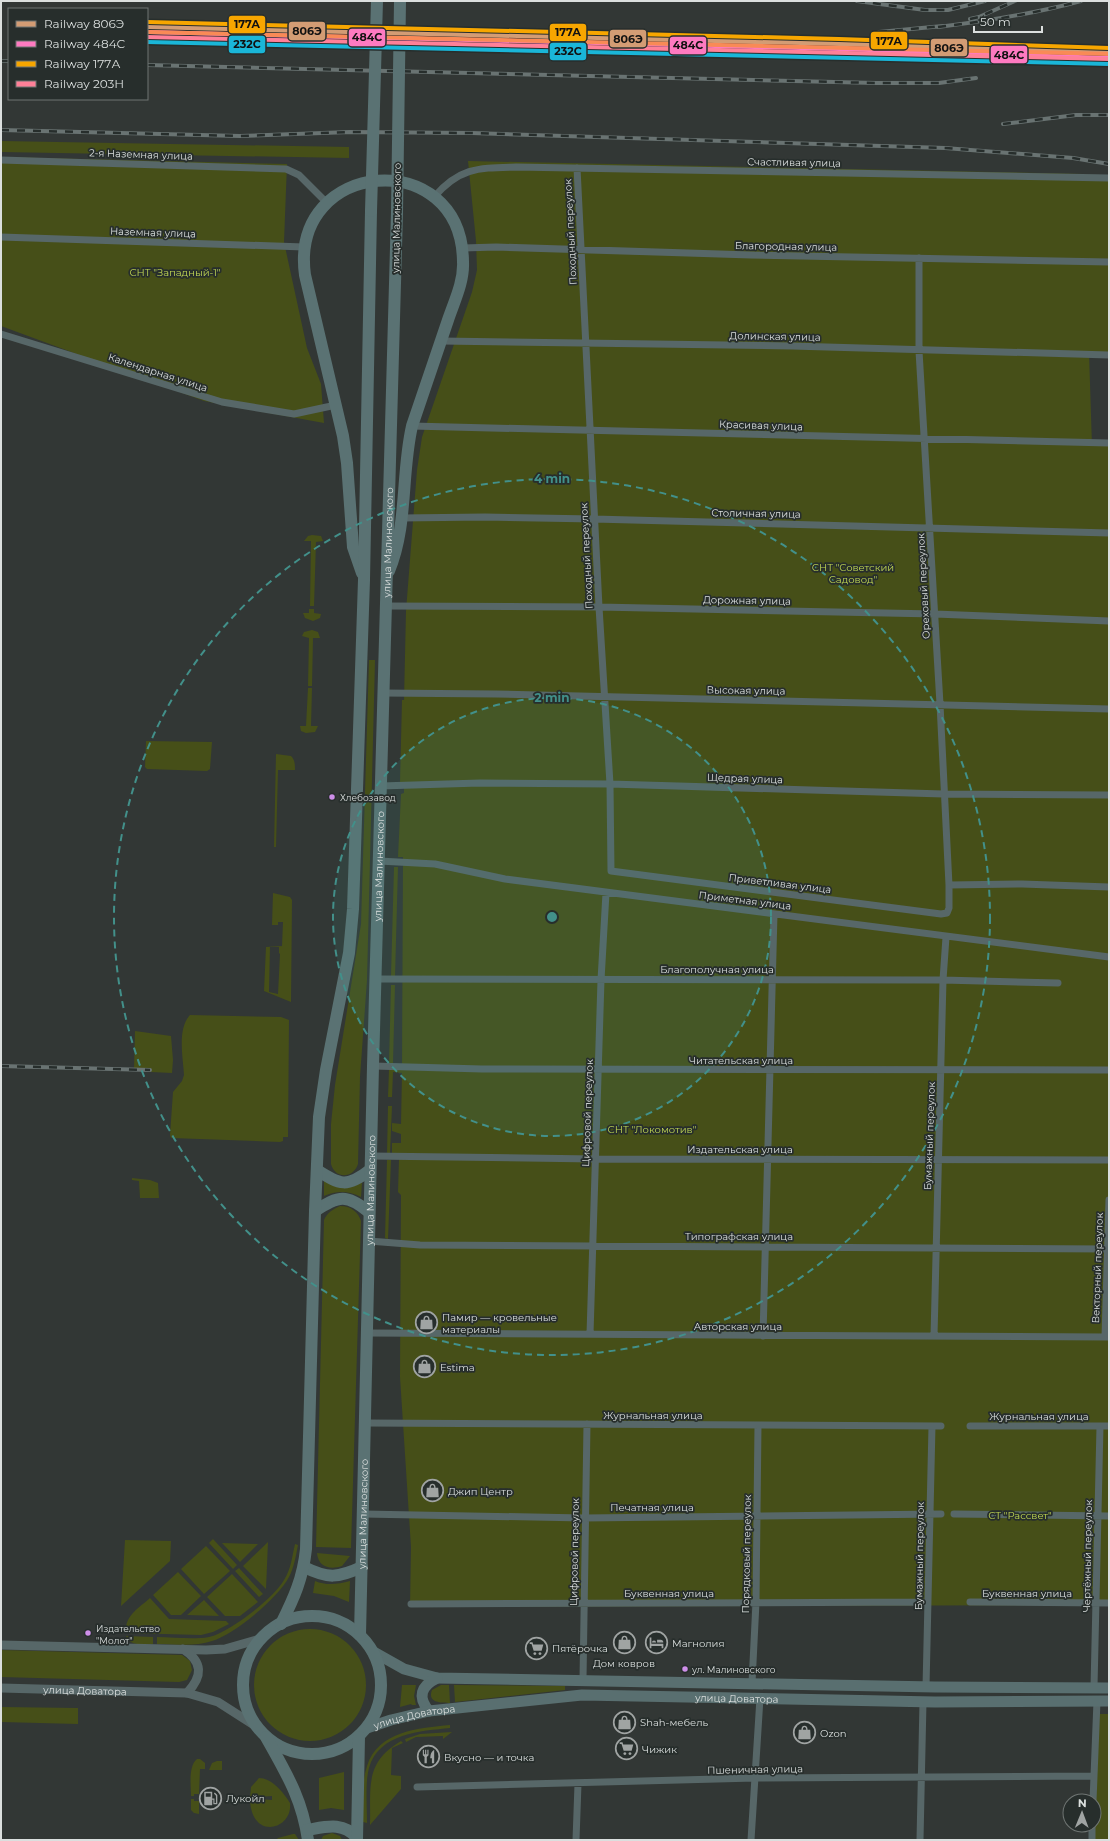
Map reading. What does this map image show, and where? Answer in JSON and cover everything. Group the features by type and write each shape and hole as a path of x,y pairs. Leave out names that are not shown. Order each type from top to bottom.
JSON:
{"highway":[{"path":"281,1624 299,1586 304,1567 306,1549 315,1211 322,1093 349,953 354,909 364,580 371,211 377,1"},
{"name":"улица Малиновского","path":"360,1636 366,1333 396,212 400,1"},
{"path":"364,580 353,546 347,463 336,406 305,275 304,247 311,225 327,203 350,188 375,180 401,182 423,190 434,197 451,216 458,231 463,248 462,276 412,426 408,443 402,518 397,553 386,579"},
{"path":"317,1170 332,1180 342,1183 354,1181 370,1170"},
{"path":"315,1211 329,1202 344,1198 358,1203 369,1212"},
{"path":"304,1567 322,1575 331,1577 349,1573 362,1567"},
{"path":"266,1737 292,1752 321,1754 345,1747 363,1732 375,1715 382,1688 379,1668 372,1651 360,1636 352,1629 336,1621 323,1617 294,1619 281,1624 260,1639 250,1654 245,1668 243,1682 246,1706 257,1727 266,1737 296,1792 302,1808 307,1835 331,1826 346,1828 357,1839"},
{"path":"357,1839 363,1732"}],"main road":[{"name":"улица Доватора","path":"372,1651 404,1669 437,1678 926,1687 1109,1688"},
{"path":"429,1712 423,1704 422,1692 429,1682 437,1678"},
{"name":"улица Доватора","path":"363,1732 391,1720 429,1712 574,1695 923,1702 1109,1701"}],"street":[{"name":"2-я Наземная улица","path":"1,160 280,168 293,171 299,175 327,203"},
{"name":"Счастливая улица","path":"434,197 455,177 478,168 577,168 1109,178"},
{"name":"Походный переулок","path":"577,168 582,249 585,342 591,431 594,519 610,784 611,871"},
{"name":"Наземная улица","path":"1,237 304,247"},
{"name":"Благородная улица","path":"463,248 496,247 751,255 1109,262"},
{"name":"Ореховый переулок","path":"919,258 919,351 940,704 949,908 947,913"},
{"name":"Календарная улица","path":"1,334 222,402 288,414 311,412 336,406"},
{"name":"Долинская улица","path":"441,341 585,342 1109,355"},
{"name":"Красивая улица","path":"412,426 925,440 1109,443"},
{"name":"Столичная улица","path":"402,518 485,517 594,519 1109,533"},
{"name":"Дорожная улица","path":"385,606 599,607 935,614 1109,621"},
{"name":"Высокая улица","path":"382,693 940,704 1109,710"},
{"name":"Щедрая улица","path":"380,786 480,783 610,784 943,794 1109,795"},
{"name":"Приметная улица","path":"379,861 434,864 505,879 606,893 1109,957"},
{"name":"Приветливая улица","path":"611,871 941,914 947,913"},
{"path":"948,885 1022,884 1109,887"},
{"name":"Цифровой переулок","path":"590,1334 601,980 606,893"},
{"path":"763,1336 774,914"},
{"name":"Бумажный переулок","path":"934,1336 938,1159 942,1069 943,980 946,937"},
{"name":"Благополучная улица","path":"376,979 943,980 1058,983"},
{"name":"Читательская улица","path":"373,1066 482,1069 1109,1070"},
{"name":"Издательская улица","path":"371,1156 595,1159 1109,1160"},
{"name":"Векторный переулок","path":"1107,1337 1109,1200"},
{"name":"Типографская улица","path":"369,1241 420,1245 1108,1249"},
{"name":"Авторская улица","path":"366,1333 1107,1337"},
{"name":"Журнальная улица","path":"365,1423 941,1426"},
{"name":"Цифровой переулок","path":"583,1680 584,1518 587,1424"},
{"name":"Порядковый переулок","path":"752,1683 756,1602 758,1425"},
{"name":"Бумажный переулок","path":"926,1687 932,1426"},
{"name":"Журнальная улица","path":"970,1426 1109,1426"},
{"name":"Чертёжный переулок","path":"1094,1687 1100,1426"},
{"name":"Печатная улица","path":"363,1514 584,1518 942,1514"},
{"path":"954,1514 1109,1516"},
{"name":"Буквенная улица","path":"410,1604 927,1602"},
{"name":"Буквенная улица","path":"970,1602 1109,1603"},
{"path":"1,1645 183,1650 225,1649 260,1639"},
{"path":"183,1650 195,1659 198,1669 197,1680 187,1693"},
{"name":"улица Доватора","path":"1,1688 187,1693 218,1702 257,1727"},
{"path":"751,1840 760,1698"},
{"path":"1093,1793 1097,1701"},
{"path":"920,1840 923,1702"},
{"name":"Пшеничная улица","path":"417,1787 578,1784 755,1778 1094,1776"},
{"path":"576,1840 578,1784"}],"green space":[{"path":"1,141 349,147 349,158 1,152"},
{"name":"СНТ \"Западный-1\"","path":"1,157 287,164 284,242 307,348 321,384 324,423 204,401 1,326"},
{"path":"468,161 1084,174 1109,179 1109,352 1089,352 1092,446 1109,446 1109,1605 410,1607 411,1547 400,1377 401,1195 398,1192 399,1159 392,1154 392,1143 401,1143 401,1134 392,1131 392,1123 401,1124 402,1073 393,1072 392,1097 388,1097 389,1069 402,1069 403,857 398,857 401,794 404,793 404,782 400,782 402,700 404,700 406,611 417,470 422,437 472,292 477,270 476,241"},
{"path":"308,536 321,536 323,541 316,542 314,606 310,606 311,541 304,541"},
{"path":"309,609 314,609 314,613 321,614 320,618 313,621 305,618 303,613 309,613"},
{"path":"312,630 318,632 320,638 313,638 312,686 308,686 309,638 302,636 304,632"},
{"path":"369,660 375,660 367,980 360,1077 358,1164 356,1169 348,1175 340,1175 333,1169 331,1164 331,1124 335,1085 361,924"},
{"path":"308,688 312,688 311,726 318,726 315,732 306,733 301,731 300,726 306,726"},
{"path":"146,741 212,742 210,769 207,771 147,769 145,767"},
{"path":"276,754 291,756 295,764 295,770 278,770 276,847 274,847"},
{"path":"394,867 398,867 395,977 391,976"},
{"path":"273,893 290,897 292,900 291,1002 264,991 266,947 282,946 283,922 278,922 278,925 272,925","holes":["270,947 279,947 280,954 278,994 269,992"]},
{"path":"391,985 395,985 393,1063 389,1063"},
{"path":"190,1015 281,1017 289,1020 288,1137 283,1137 283,1141 171,1138 173,1092 182,1081 184,1075 182,1035 183,1028"},
{"path":"135,1031 171,1036 173,1060 172,1073 151,1072 151,1070 134,1069"},
{"path":"388,1106 392,1106 390,1154 387,1154"},
{"path":"387,1160 391,1160 388,1239 385,1238"},
{"path":"132,1178 150,1180 158,1183 159,1198 140,1198 139,1181 132,1180"},
{"path":"324,1180 362,1182 361,1197 352,1193 343,1192 324,1196"},
{"path":"340,1206 348,1207 354,1210 361,1221 351,1548 316,1547 324,1220 330,1212"},
{"path":"213,1539 237,1565 233,1569 209,1543"},
{"path":"125,1540 171,1541 170,1561 121,1606"},
{"path":"268,1542 266,1589 243,1566"},
{"path":"222,1543 258,1544 240,1562"},
{"path":"295,1544 298,1545 294,1566 289,1577 276,1595 244,1623 221,1637 205,1643 192,1645 157,1644 157,1637 209,1637 228,1629 239,1622 261,1605 279,1587 290,1567"},
{"path":"206,1546 230,1571 204,1594 181,1569"},
{"path":"317,1553 350,1556 342,1566 333,1568 322,1564"},
{"path":"239,1568 263,1594 259,1597 235,1571"},
{"path":"178,1572 201,1596 181,1615 171,1615 153,1595"},
{"path":"232,1574 258,1602 240,1616 225,1616 207,1597"},
{"path":"315,1581 324,1584 332,1584 350,1581 349,1602 334,1596 313,1593"},
{"path":"150,1598 169,1619 226,1621 229,1624 213,1632 201,1635 126,1633 127,1622 130,1617"},
{"path":"204,1600 219,1616 187,1615"},
{"path":"310,1629 332,1633 350,1645 362,1663 366,1685 362,1707 350,1725 332,1737 310,1741 288,1737 270,1725 258,1707 254,1685 258,1663 270,1645 288,1633"},
{"path":"126,1636 153,1637 153,1644 134,1643 128,1640"},
{"path":"1,1650 182,1655 190,1661 192,1670 187,1680 179,1682 1,1677"},
{"path":"402,1685 416,1685 414,1696 416,1705 411,1704 400,1707"},
{"path":"441,1685 449,1685 450,1703 443,1703 431,1698 432,1690"},
{"path":"454,1685 565,1686 565,1690 455,1702"},
{"path":"1,1707 78,1708 78,1724 1,1722"},
{"path":"1095,1714 1109,1714 1109,1840 1089,1840 1091,1833 1102,1833 1102,1793 1094,1793"},
{"path":"450,1725 450,1728 402,1736 382,1747 374,1756 369,1768 367,1788 367,1823 363,1822 365,1773 372,1754 380,1745 390,1738 413,1730"},
{"path":"452,1732 443,1739 443,1736 416,1737 406,1742 405,1739 420,1734"},
{"path":"401,1741 403,1743 392,1748 391,1775 401,1776 401,1789 370,1825 370,1788 375,1767 389,1749"},
{"path":"197,1759 200,1759 205,1763 205,1769 200,1769 199,1794 194,1794 194,1796 191,1796 191,1771 194,1762"},
{"path":"222,1761 222,1770 209,1770 212,1763"},
{"path":"344,1772 344,1810 331,1808 319,1810 319,1778"},
{"path":"259,1778 273,1783 290,1803 289,1812 285,1820 279,1825 272,1827 264,1826 257,1821 252,1812 250,1799 256,1799 257,1802 259,1799 272,1800 272,1796 259,1797 258,1794 256,1797 250,1797 251,1787"},
{"path":"191,1799 194,1799 194,1801 199,1801 199,1814 194,1813 191,1810"},
{"path":"332,1833 340,1836 342,1840 321,1840 323,1836"},
{"path":"295,1834 299,1840 276,1840 278,1838"}],"railway":[{"path":"857,1 925,10 948,10 985,1"},
{"path":"970,19 979,17 1015,1"},
{"path":"938,27 1010,17 1081,1"},
{"path":"879,32 943,26"},
{"path":"1,61 8,61"},
{"path":"148,65 876,83 939,83 976,78"},
{"path":"1003,124 1076,115 1109,115"},
{"path":"1,130 240,136 350,132 472,133 945,148 1073,158 1109,164"},
{"path":"1,1066 150,1070"}],"rail line":[{"name":"177А","path":"148,22 839,39 1109,48"},
{"name":"806Э","path":"148,27 839,44 1109,53"},
{"name":"484С","path":"148,32 839,49 1109,58"},
{"name":"203Н","path":"148,37 1109,59"}],"transit line":[{"path":"148,32 1109,54"},
{"name":"232C","path":"148,42 1109,64"}],"place":[{"name":"Хлебозавод","path":"332,797"},
{"name":"Памир — кровельные материалы","path":"426,1323"},
{"name":"Estima","path":"425,1367"},
{"name":"Джип Центр","path":"432,1491"},
{"name":"Издательство \"Молот\"","path":"88,1633"},
{"name":"Дом ковров","path":"624,1643"},
{"name":"Магнолия","path":"657,1643"},
{"name":"Пятёрочка","path":"536,1648"},
{"name":"ул. Малиновского","path":"685,1669"},
{"name":"Shah-мебель","path":"625,1722"},
{"name":"Ozon","path":"804,1733"},
{"name":"Чижик","path":"626,1749"},
{"name":"Вкусно — и точка","path":"429,1757"},
{"name":"Лукойл","path":"210,1798"}],"park label":[{"name":"СНТ \"Советский Садовод\"","path":"853,572"},
{"name":"СНТ \"Локомотив\"","path":"652,1129"},
{"name":"СТ \"Рассвет\"","path":"1020,1515"}]}
